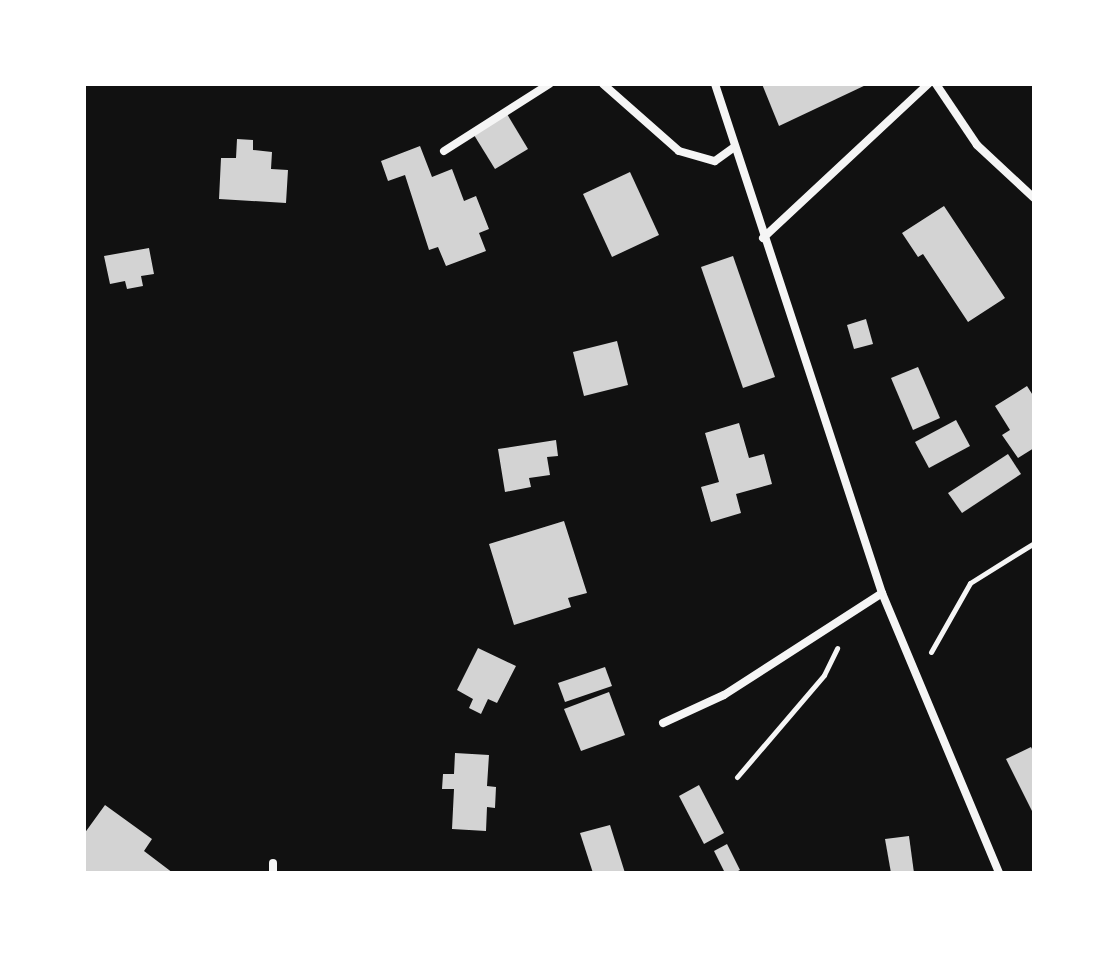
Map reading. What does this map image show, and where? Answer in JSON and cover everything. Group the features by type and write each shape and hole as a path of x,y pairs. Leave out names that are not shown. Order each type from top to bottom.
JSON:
{"street":[{"path":"444,151 549,84"},
{"path":"603,84 679,151 715,161 734,147"},
{"path":"715,84 763,238 882,593 914,679 999,873"},
{"path":"763,238 928,84"},
{"path":"936,84 977,145 1034,198"},
{"path":"663,723 724,695 882,593"}],"path":[{"path":"914,679 970,583 1034,543"},
{"path":"737,777 824,675 840,643 843,620"}],"building":[{"path":"762,84 868,84 779,126"},
{"path":"507,114 528,149 495,169 474,135"},
{"path":"237,139 253,140 253,150 272,152 271,169 288,170 286,203 219,199 221,158 236,158"},
{"path":"420,146 432,177 452,169 464,201 476,196 489,229 479,233 486,251 446,266 438,247 429,250 405,175 388,181 381,161"},
{"path":"630,172 659,235 612,257 583,194"},
{"path":"944,206 1005,298 968,322 923,254 918,257 902,233"},
{"path":"149,248 154,274 141,276 143,286 127,289 125,281 110,284 104,256"},
{"path":"733,256 775,377 743,388 701,267"},
{"path":"866,319 873,344 854,349 847,325"},
{"path":"617,341 628,385 584,396 573,352"},
{"path":"918,367 940,418 913,430 891,378"},
{"path":"1027,386 1034,397 1034,448 1018,458 1002,435 1010,430 995,406"},
{"path":"956,420 970,446 929,468 915,442"},
{"path":"739,423 749,458 764,454 772,484 736,494 741,513 711,522 701,487 719,482 705,433"},
{"path":"556,440 558,456 547,457 550,475 529,478 531,487 505,492 498,449"},
{"path":"1008,454 1021,474 962,513 948,493"},
{"path":"564,521 587,593 568,598 571,607 514,625 489,544"},
{"path":"478,648 516,666 497,703 488,699 481,714 469,708 473,699 457,690"},
{"path":"605,667 612,686 565,702 558,683"},
{"path":"609,692 625,735 581,751 564,709"},
{"path":"1031,747 1034,753 1034,815 1006,759"},
{"path":"455,753 489,755 487,786 496,787 495,808 487,807 486,831 452,829 454,789 442,789 443,774 454,774"},
{"path":"699,785 724,833 704,844 679,796"},
{"path":"105,805 152,839 144,851 173,873 84,873 84,834"},
{"path":"610,825 625,873 593,873 580,833"},
{"path":"909,836 914,873 891,873 885,839"},
{"path":"727,844 740,870 734,873 725,873 714,851"}]}
